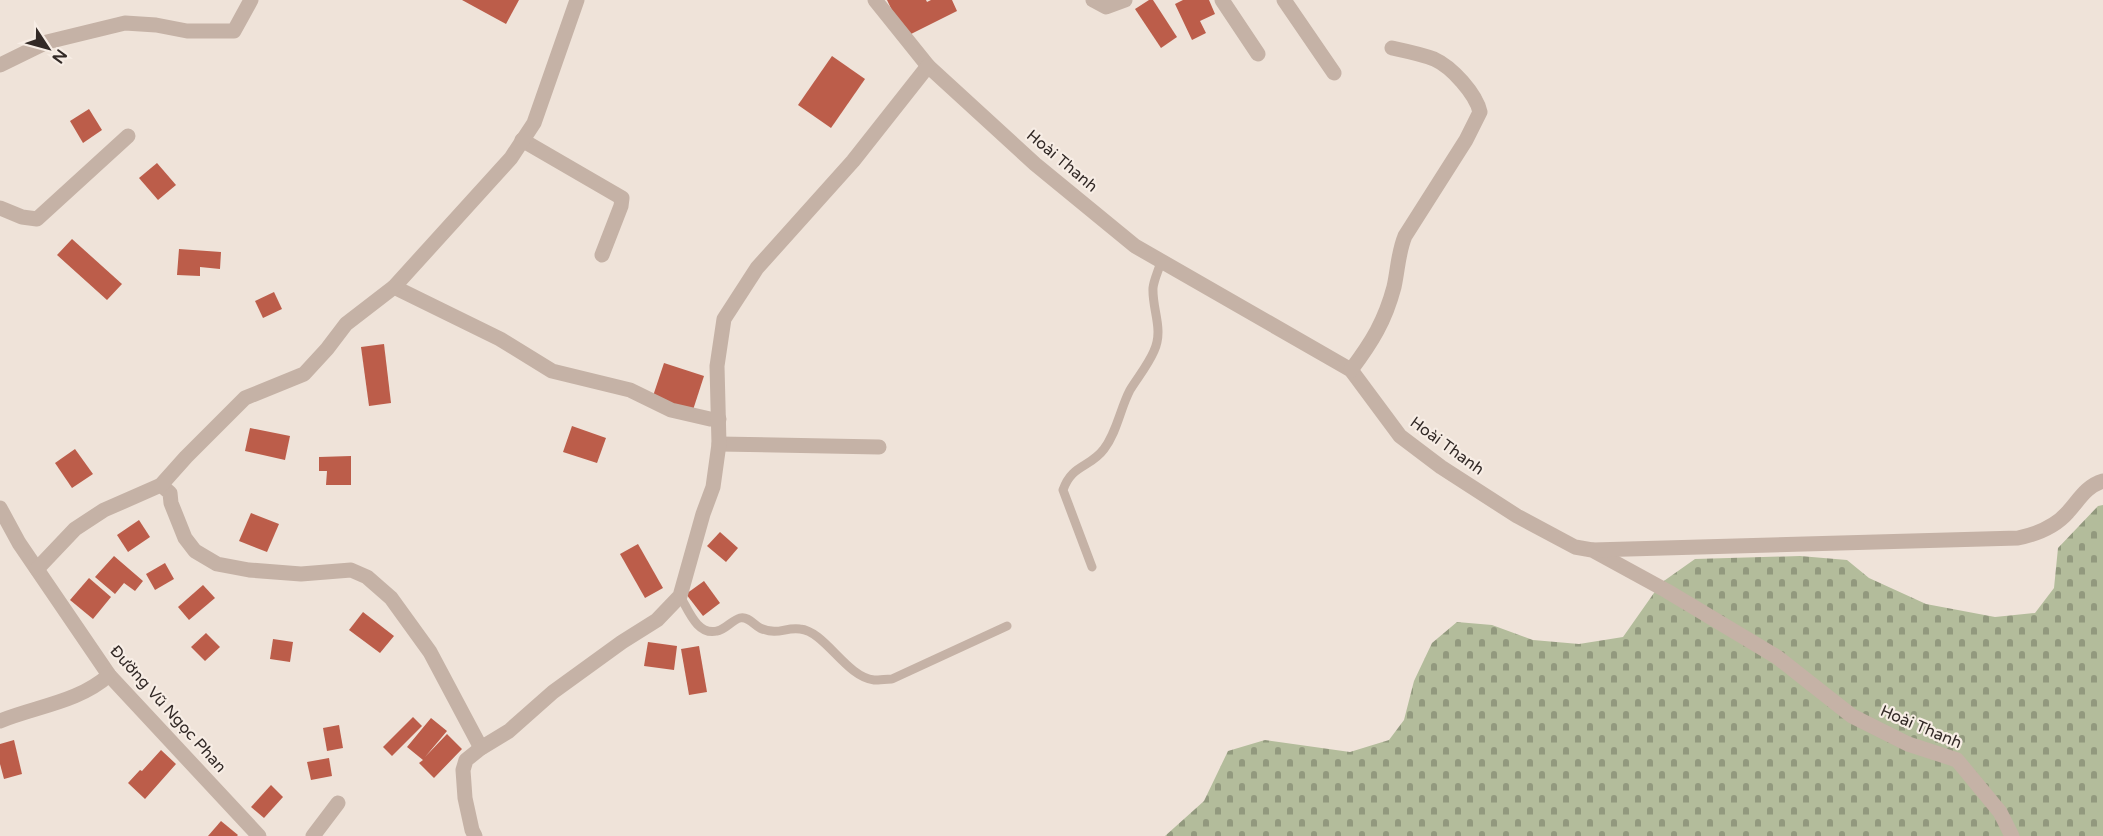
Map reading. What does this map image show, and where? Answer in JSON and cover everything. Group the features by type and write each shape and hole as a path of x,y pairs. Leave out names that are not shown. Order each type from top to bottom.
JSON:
{"street":[{"path":"0,65 47,42 125,23 188,32 234,31 251,0"},
{"path":"37,568 75,530 104,510 133,495 162,485 186,457 245,398 304,374 327,350 346,324 394,287 511,158 534,123 577,0"},
{"name":"Hoài Thanh","path":"875,0 928,66 1035,164 1135,246 1351,370 1400,436 1517,516 1575,547 1592,550 1667,591 1777,657 1852,716 1908,744 1958,760 2000,812 2012,836"},
{"path":"1092,0 1106,7 1125,0"},
{"path":"1224,0 1258,54"},
{"path":"1284,0 1334,74"},
{"path":"1351,370 1373,340 1382,322 1394,286 1399,250 1405,236 1466,140 1480,112 1470,89 1437,60 1392,48"},
{"path":"475,836 465,798 463,770 466,760 509,731 553,692 622,642 657,620 680,596 713,487 719,444 717,366 724,319 757,268 854,161 928,66"},
{"path":"0,208 22,218 37,219 128,136"},
{"path":"522,140 622,198 602,255"},
{"path":"394,287 500,339 552,372 630,390 671,410 718,419"},
{"path":"719,444 879,447"},
{"path":"1592,550 2018,538 2054,524 2086,491 2103,481"},
{"path":"162,485 170,493 171,503 185,538 195,551 217,564 249,570 301,574 351,570 367,577 391,598 430,652 481,748"},
{"name":"Đường Vũ Ngọc Phan","path":"0,508 37,568 109,675 259,836"},
{"path":"0,721 96,686 109,675"},
{"path":"313,836 338,803"}],"lane":[{"path":"1092,567 1063,490 1072,473 1105,449 1130,391 1154,351 1158,340 1159,322 1153,285 1161,261"},
{"path":"680,596 695,623 704,630 717,632 740,618 747,618 760,628 778,633 801,628 814,634 857,673 873,680 892,679 1007,626"}],"green space":[{"path":"2103,505 2103,836 1165,836 1204,801 1228,751 1265,740 1350,752 1389,740 1404,720 1414,681 1432,643 1457,622 1492,625 1533,640 1579,644 1623,637 1661,583 1695,559 1800,556 1847,560 1869,578 1926,604 1995,617 2035,613 2054,588 2058,548 2098,506"}],"building":[{"path":"462,0 519,0 506,24"},
{"path":"887,0 926,0 927,2 952,0 957,11 905,37"},
{"path":"1153,0 1177,37 1161,48 1135,9"},
{"path":"1183,0 1209,0 1215,14 1200,21 1206,33 1192,40 1175,4"},
{"path":"832,56 865,79 831,128 798,105"},
{"path":"89,109 102,130 83,143 70,121"},
{"path":"157,163 176,185 158,200 139,178"},
{"path":"72,239 122,284 107,300 57,255"},
{"path":"179,249 221,252 220,269 200,267 200,276 177,275"},
{"path":"274,292 282,309 263,318 255,301"},
{"path":"384,344 391,403 369,406 361,347"},
{"path":"664,363 704,376 692,413 652,399"},
{"path":"572,426 606,438 597,463 563,452"},
{"path":"250,428 290,436 285,460 245,451"},
{"path":"75,449 93,474 72,488 55,463"},
{"path":"351,456 351,485 326,485 327,471 319,471 319,457"},
{"path":"251,513 279,524 267,552 239,541"},
{"path":"139,520 150,537 128,552 117,535"},
{"path":"720,532 738,548 726,562 707,546"},
{"path":"638,544 663,588 645,598 620,554"},
{"path":"114,556 143,581 135,591 124,583 115,594 95,577"},
{"path":"165,563 174,579 155,590 146,574"},
{"path":"89,578 111,597 93,619 70,600"},
{"path":"704,581 720,603 703,616 686,594"},
{"path":"203,585 215,598 189,620 178,607"},
{"path":"363,612 394,636 380,653 349,630"},
{"path":"206,633 220,647 205,661 191,647"},
{"path":"273,639 293,642 290,662 270,659"},
{"path":"648,642 677,646 674,670 644,666"},
{"path":"699,646 707,692 689,695 681,649"},
{"path":"413,717 422,726 392,756 383,747"},
{"path":"431,718 447,731 425,757 447,734 462,749 434,778 419,763 423,760 407,747"},
{"path":"339,725 343,748 327,751 323,728"},
{"path":"14,740 22,774 4,779 0,764 0,744"},
{"path":"161,750 176,764 145,799 128,783"},
{"path":"329,758 332,776 311,780 307,762"},
{"path":"271,785 283,797 264,818 251,807"},
{"path":"221,821 238,835 208,836"}]}
